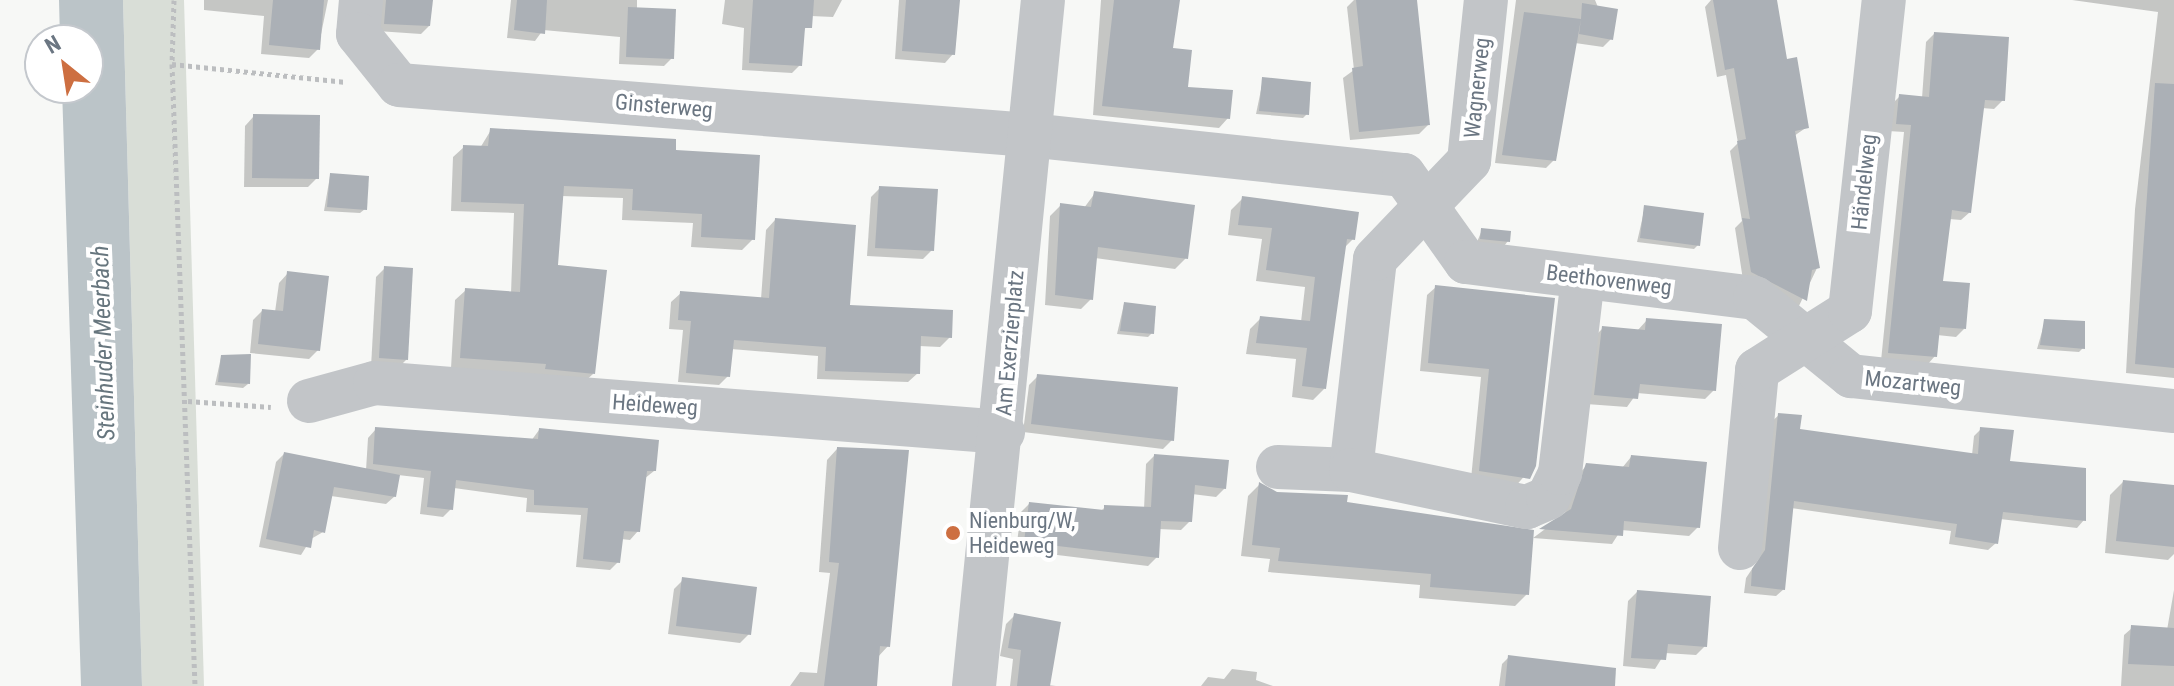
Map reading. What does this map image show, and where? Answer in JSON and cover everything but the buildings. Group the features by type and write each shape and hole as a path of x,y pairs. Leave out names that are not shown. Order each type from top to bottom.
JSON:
{"street":[{"path":"361,0 358,34 399,85"},
{"name":"Am Exerzierplatz","path":"974,686 1003,432 1043,0"},
{"name":"Wagnerweg","path":"1426,206 1469,161 1486,0"},
{"name":"Händelweg","path":"1806,339 1850,311 1884,0"},
{"name":"Ginsterweg","path":"399,85 1029,135"},
{"name":"Beethovenweg","path":"1029,135 1404,175 1466,262 1755,298 1806,339"},
{"path":"1351,470 1375,259 1426,206"},
{"path":"1278,467 1351,470 1527,507 1548,498 1560,473 1583,277"},
{"path":"1740,548 1757,370 1806,339"},
{"name":"Mozartweg","path":"1806,339 1851,376 2174,411"},
{"name":"Heideweg","path":"309,401 375,383 1003,432"}],"path":[{"path":"174,0 172,64 188,401 195,686"},
{"path":"172,64 399,85"},
{"path":"188,401 272,407 309,401"}],"shaded area":[{"path":"123,0 184,0 204,686 142,686"}],"water":[{"name":"Steinhuder Meerbach","path":"59,0 123,0 142,686 81,686 63,104 104,104 104,24 60,24"}],"place":[{"name":"Nienburg/W, Heideweg","path":"953,533"}]}
